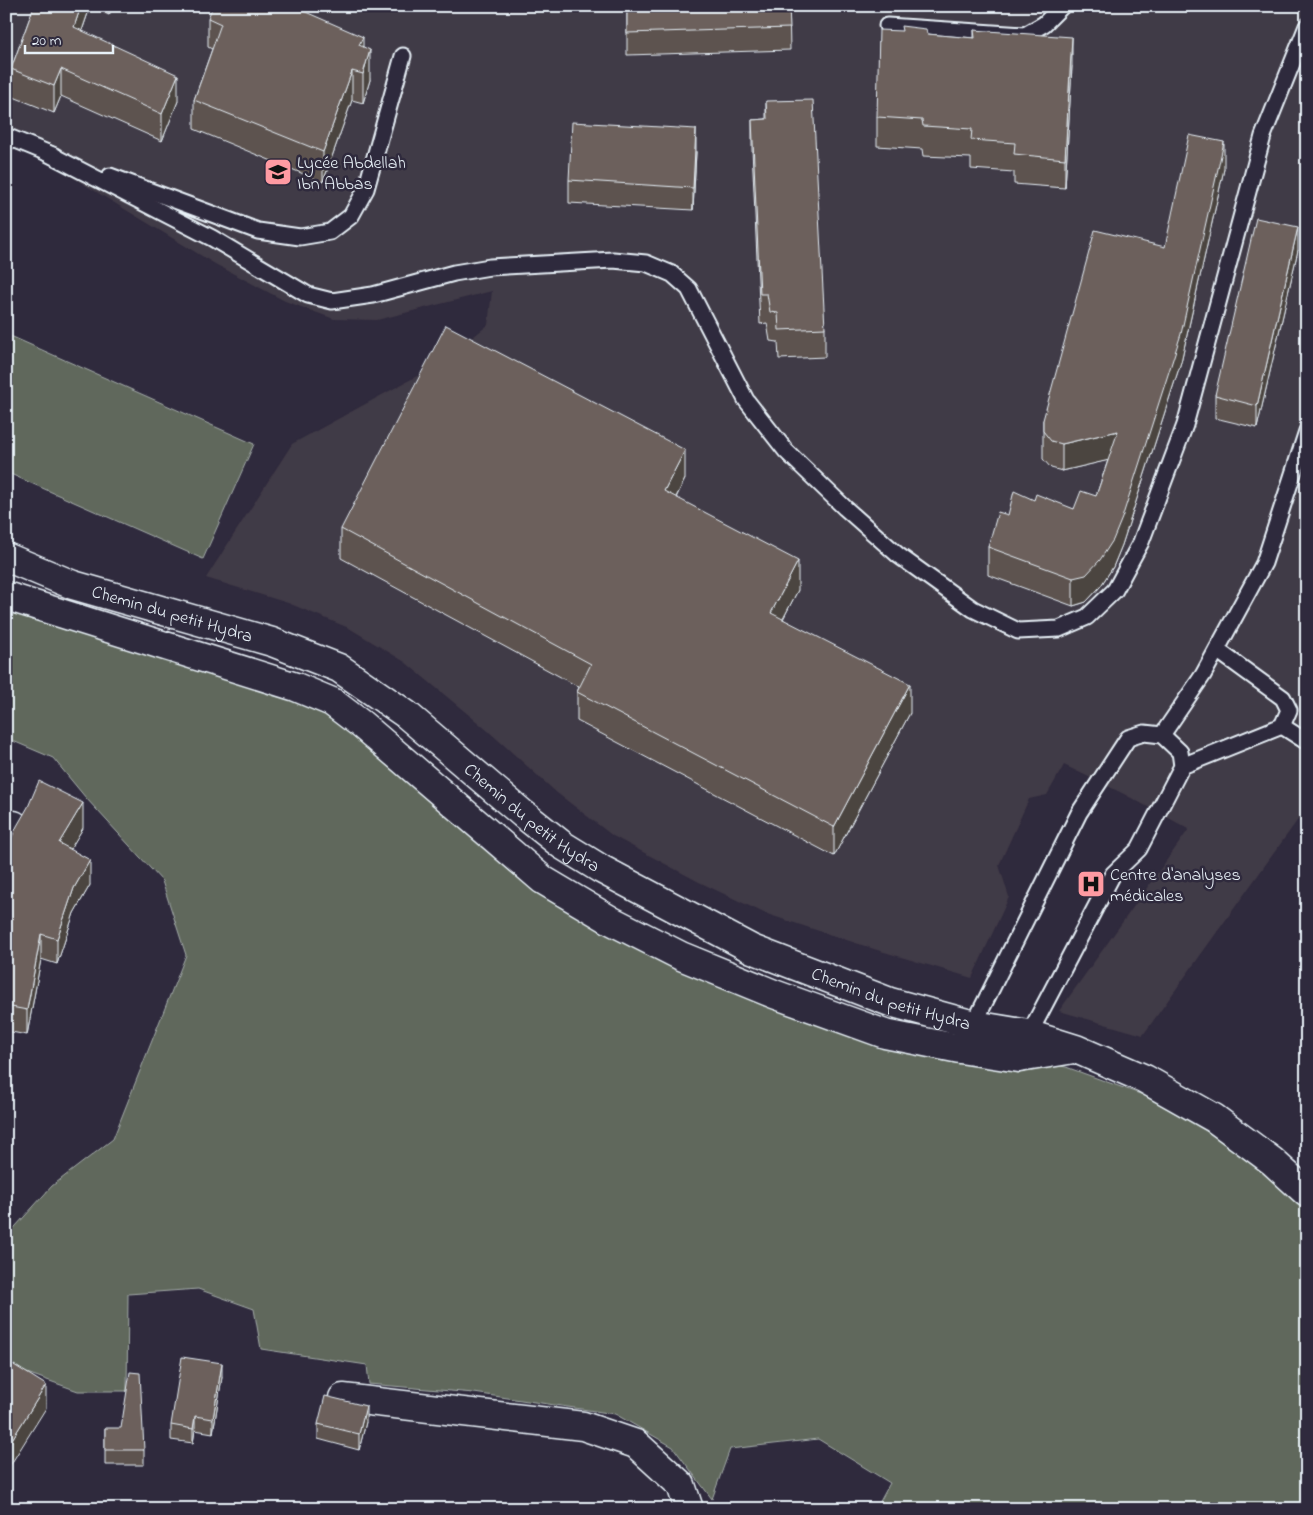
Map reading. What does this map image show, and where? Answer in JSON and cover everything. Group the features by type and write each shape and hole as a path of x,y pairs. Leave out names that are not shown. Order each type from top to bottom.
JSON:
{"main road":[{"name":"Chemin du petit Hydra","path":"6,557 73,585 272,642 339,668 407,715 562,845 601,869 752,949 890,1002 974,1025 1023,1046"},
{"name":"Chemin du petit Hydra","path":"6,596 296,687 332,702 361,724 543,880 612,921 681,956 774,994 885,1034 960,1049 1023,1046 1076,1049 1145,1079 1214,1118 1272,1161 1307,1193"},
{"path":"343,1398 583,1426 636,1444 681,1485 689,1509"}],"lane":[{"path":"887,26 1025,35 1044,24 1062,6"},
{"path":"47,153 212,238 308,296 332,301 373,296 454,273 490,267 614,260 646,263 672,274 689,289 746,400 786,451 845,508 898,555 973,609 1018,631 1059,629 1087,617 1115,590 1142,542 1186,425 1263,136 1307,26"},
{"path":"6,136 258,231 300,237 330,232 351,216 366,190 403,56"},
{"path":"1162,735 1203,675 1264,563 1307,431"},
{"path":"1182,766 1282,726 1290,710 1283,698 1217,650"},
{"path":"1282,726 1307,742"},
{"path":"960,1049 974,1025 1079,813 1128,738 1144,733 1162,735 1180,752 1182,766 1139,849 1113,874 1023,1046"}],"shaded area":[{"path":"7,6 1307,6 1307,807 1143,1035 1059,1011 1189,829 1122,793 1064,765 1047,795 1029,799 999,865 1009,897 972,978 874,949 764,913 699,882 613,836 557,793 487,730 405,662 349,628 288,603 206,578 292,444 439,364 488,325 492,291 377,320 334,319 285,301 215,264 6,137"}],"green space":[{"path":"6,334 254,444 203,559 6,472"},
{"path":"6,602 320,705 612,921 967,1050 1066,1067 1143,1095 1239,1150 1307,1207 1307,1509 876,1509 890,1483 818,1439 730,1449 712,1499 673,1447 615,1414 474,1393 369,1384 367,1365 261,1349 254,1309 198,1289 128,1294 127,1391 78,1391 13,1368 6,1362 6,1237 52,1186 113,1139 186,955 162,881 86,798 53,758 6,738"}],"building":[{"path":"34,6 81,6 74,27 178,75 162,114 61,69 54,86 11,69"},
{"path":"213,6 292,6 363,37 359,45 370,50 363,74 352,71 323,152 194,100 221,24 208,18"},
{"path":"627,6 789,6 790,28 627,33"},
{"path":"901,26 926,29 927,34 975,38 974,30 1072,37 1065,159 1014,154 1015,143 971,140 972,129 923,126 922,120 877,117 879,30 902,31"},
{"path":"813,100 825,328 779,330 778,313 770,312 767,294 760,294 752,120 767,119 766,101"},
{"path":"572,122 696,129 693,188 569,180"},
{"path":"1189,135 1224,142 1181,334 1122,518 1113,540 1100,560 1086,575 1073,578 988,547 998,512 1008,515 1014,491 1034,500 1036,494 1074,509 1081,491 1096,496 1118,431 1062,444 1051,441 1043,431 1043,420 1095,230 1165,247"},
{"path":"1256,218 1298,227 1257,406 1215,395"},
{"path":"446,325 685,450 664,491 798,561 771,613 910,684 834,827 577,692 591,664 341,529"},
{"path":"39,781 83,803 59,843 90,860 74,888 57,939 41,934 27,1010 6,1006 6,850"},
{"path":"182,1357 222,1363 213,1419 195,1416 193,1429 171,1425"},
{"path":"6,1360 46,1385 6,1449"},
{"path":"130,1372 140,1373 144,1450 105,1450 105,1428 121,1428"},
{"path":"325,1396 366,1406 359,1434 318,1424"}],"place":[{"name":"Lycée Abdellah Ibn Abbas","path":"278,172"},
{"name":"Centre d'analyses médicales","path":"1091,884"}]}
